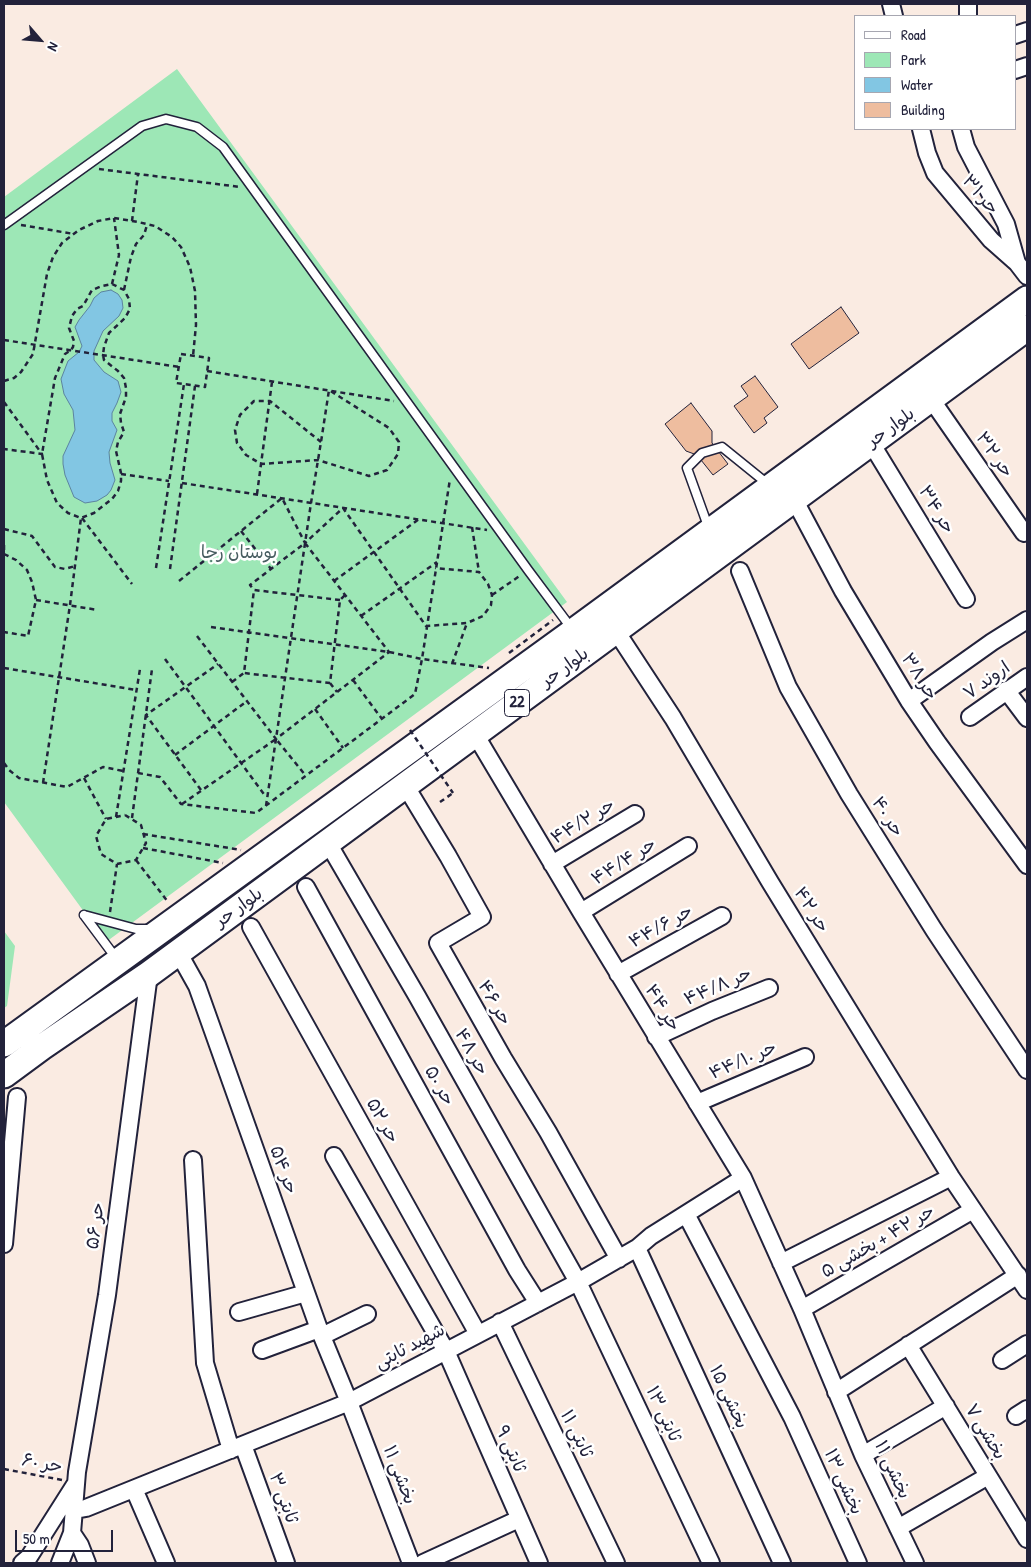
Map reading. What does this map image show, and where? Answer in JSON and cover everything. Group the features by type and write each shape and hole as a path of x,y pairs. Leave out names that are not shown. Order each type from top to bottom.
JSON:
{"main road":[{"name":"بلوار حر","path":"4,1044 574,631 1027,298"},
{"name":"بلوار حر","path":"4,1075 149,974 1027,328"},
{"path":"27,1026 42,1047"}],"street":[{"name":"حر ۳۱","path":"921,130 927,153 935,173 991,240 1017,263 1027,276"},
{"path":"960,130 966,147 1006,224 1017,263"},
{"name":"حر ۳۲","path":"931,398 1024,533"},
{"name":"حر ۳۴","path":"871,443 966,599"},
{"name":"حر ۳۸","path":"794,499 843,591 909,700 937,742 1027,865"},
{"name":"حر ۴۰","path":"740,571 788,687 849,794 934,930 1027,1070"},
{"path":"909,700 1027,620"},
{"name":"حر ۴۲","path":"616,631 673,718 770,882 952,1177 973,1210 1020,1270 1027,1290"},
{"name":"اروند ۷","path":"970,717 1027,677"},
{"path":"1006,690 1027,718"},
{"name":"حر ۴۴","path":"475,734 618,974 743,1178 802,1309"},
{"name":"حر ۴۶","path":"405,785 482,917 438,943 619,1258"},
{"name":"حر ۴۴/۲","path":"552,864 635,814"},
{"name":"حر ۴۸","path":"328,842 578,1282"},
{"name":"حر ۴۴/۴","path":"581,912 688,846"},
{"name":"حر ۵۰","path":"306,887 517,1270 538,1303"},
{"name":"حر ۴۴/۶","path":"618,974 722,916"},
{"name":"حر ۵۲","path":"251,927 478,1334"},
{"name":"حر ۵۴","path":"178,952 197,986 320,1333 349,1402"},
{"name":"حر ۵۶","path":"60,1563 72,1533 76,1472 107,1294 149,974"},
{"name":"حر ۴۴/۸","path":"656,1036 769,988"},
{"name":"حر ۴۴/۱۰","path":"697,1103 804,1057"},
{"path":"4,1244 17,1097"},
{"name":"ثابتی ۹","path":"334,1156 446,1351 539,1563"},
{"name":"ثابتی ۳","path":"193,1160 205,1363 237,1448 286,1563"},
{"path":"781,1263 952,1177"},
{"name":"شهید ثابتی","path":"74,1510 86,1508 349,1402 578,1282 637,1248 651,1236 743,1178"},
{"name":"حر ۴۲ + بخشی ۵","path":"802,1309 973,1210"},
{"name":"بخشی ۱۳","path":"686,1214 792,1417 858,1563"},
{"name":"بخشی ۱۵","path":"637,1248 782,1563"},
{"path":"836,1392 1020,1270"},
{"name":"ثابتی ۱۳","path":"578,1282 711,1563"},
{"path":"239,1312 306,1293"},
{"name":"بخشی ۱۱","path":"802,1309 863,1455 915,1563"},
{"path":"262,1350 320,1333 367,1314"},
{"name":"ثابتی ۱۱","path":"500,1322 616,1563"},
{"path":"1002,1360 1027,1344"},
{"name":"بخشی ۷","path":"908,1345 1027,1539"},
{"name":"بخشی ۱۱","path":"349,1402 412,1563"},
{"path":"863,1455 946,1406"},
{"path":"898,1528 988,1476"},
{"name":"حر ۵۶","path":"22,1563 29,1557 76,1483"},
{"path":"134,1489 166,1563"},
{"path":"422,1563 519,1519"},
{"path":"72,1533 80,1545 87,1563"}],"lane":[{"path":"6,224 142,126 166,120 197,127 224,147 500,532 574,631"},
{"path":"710,531 687,468 702,453 722,447 771,486"},
{"path":"118,960 84,915 136,928 161,929"}],"path":[{"path":"84,167 254,189"},
{"path":"132,221 138,174"},
{"path":"112,284 119,255 114,218"},
{"path":"4,381 14,378 21,372 33,354 47,274 62,243 98,221 114,218 155,226 172,237 181,247 190,267 196,291 196,325 193,356"},
{"path":"6,224 74,234"},
{"path":"124,290 133,250 144,235 147,224"},
{"path":"81,518 94,513 112,500 118,491 121,473 116,451 118,442 124,432 120,414 126,397 126,388 124,378 104,360 103,355 109,333 125,318 130,308 129,299 124,290 112,284 92,290 83,306 77,309 72,316 69,328 74,341 71,350 65,354 55,378 42,454 47,480 58,503 68,513 81,518 132,584"},
{"path":"4,340 179,367"},
{"path":"181,354 209,358 205,387 176,383 179,367 181,354"},
{"path":"207,372 408,403"},
{"path":"257,494 272,382"},
{"path":"156,568 184,384"},
{"path":"170,569 195,386"},
{"path":"266,806 329,390"},
{"path":"321,442 270,401 254,401 240,415 235,430 237,443 246,455 261,464 318,460 369,476 387,470 398,454 399,442 388,428 329,390"},
{"path":"4,402 42,454"},
{"path":"4,449 42,454"},
{"path":"138,773 160,776 181,804 256,813 415,694 452,465"},
{"path":"121,473 169,481"},
{"path":"182,483 500,532"},
{"path":"179,581 282,498"},
{"path":"282,498 305,543 389,652"},
{"path":"340,600 254,590 250,585 305,543 343,508"},
{"path":"343,508 426,626"},
{"path":"43,783 81,518"},
{"path":"334,581 419,519"},
{"path":"426,626 467,623 483,616 491,605 492,595 488,584 479,572 472,527"},
{"path":"4,529 32,536 55,567 65,569 75,566"},
{"path":"241,531 271,569"},
{"path":"4,545 4,554 16,560 28,570 36,600 28,636 4,632"},
{"path":"361,616 437,562"},
{"path":"435,568 479,572"},
{"path":"492,595 528,570"},
{"path":"244,673 254,590"},
{"path":"330,683 340,600 345,595"},
{"path":"36,600 98,610"},
{"path":"452,664 467,623"},
{"path":"211,627 389,652 452,664 490,668"},
{"path":"197,636 306,776"},
{"path":"181,804 276,739 389,652"},
{"path":"165,659 267,798"},
{"path":"146,715 218,664"},
{"path":"4,668 136,690"},
{"path":"116,817 140,669"},
{"path":"132,819 152,669"},
{"path":"232,682 244,673 330,683 337,692"},
{"path":"353,680 382,719"},
{"path":"175,755 247,701"},
{"path":"315,709 343,748"},
{"path":"146,715 201,790"},
{"path":"410,730 453,793 440,802"},
{"path":"4,763 19,778 67,787 103,767 123,770"},
{"path":"84,778 106,819"},
{"path":"125,815 141,825 146,843 136,860 117,864 101,854 96,836 106,819 116,817 125,815"},
{"path":"143,834 243,850"},
{"path":"143,848 225,863"},
{"path":"136,860 170,904"},
{"path":"109,921 117,864"},
{"name":"حر ۶۰","path":"4,1469 76,1483"}],"green space":[{"name":"بوستان رجا","path":"177,69 567,602 106,942 4,802 4,197"},
{"path":"4,931 15,946 7,1006 4,1008"}],"water":[{"path":"111,290 118,294 122,300 123,308 119,316 103,331 94,351 94,360 104,372 118,381 121,392 112,413 112,421 117,430 109,452 115,480 107,495 97,501 85,503 74,497 65,475 63,456 75,430 73,410 64,394 61,379 68,361 79,352 82,346 75,327 94,298 101,292"}],"building":[{"path":"841,307 859,333 809,369 791,344"},
{"path":"755,376 778,407 764,418 767,423 754,433 734,406 748,396 741,386"},
{"path":"691,403 712,431 712,443 728,464 713,475 697,455 686,451 665,424"}]}
